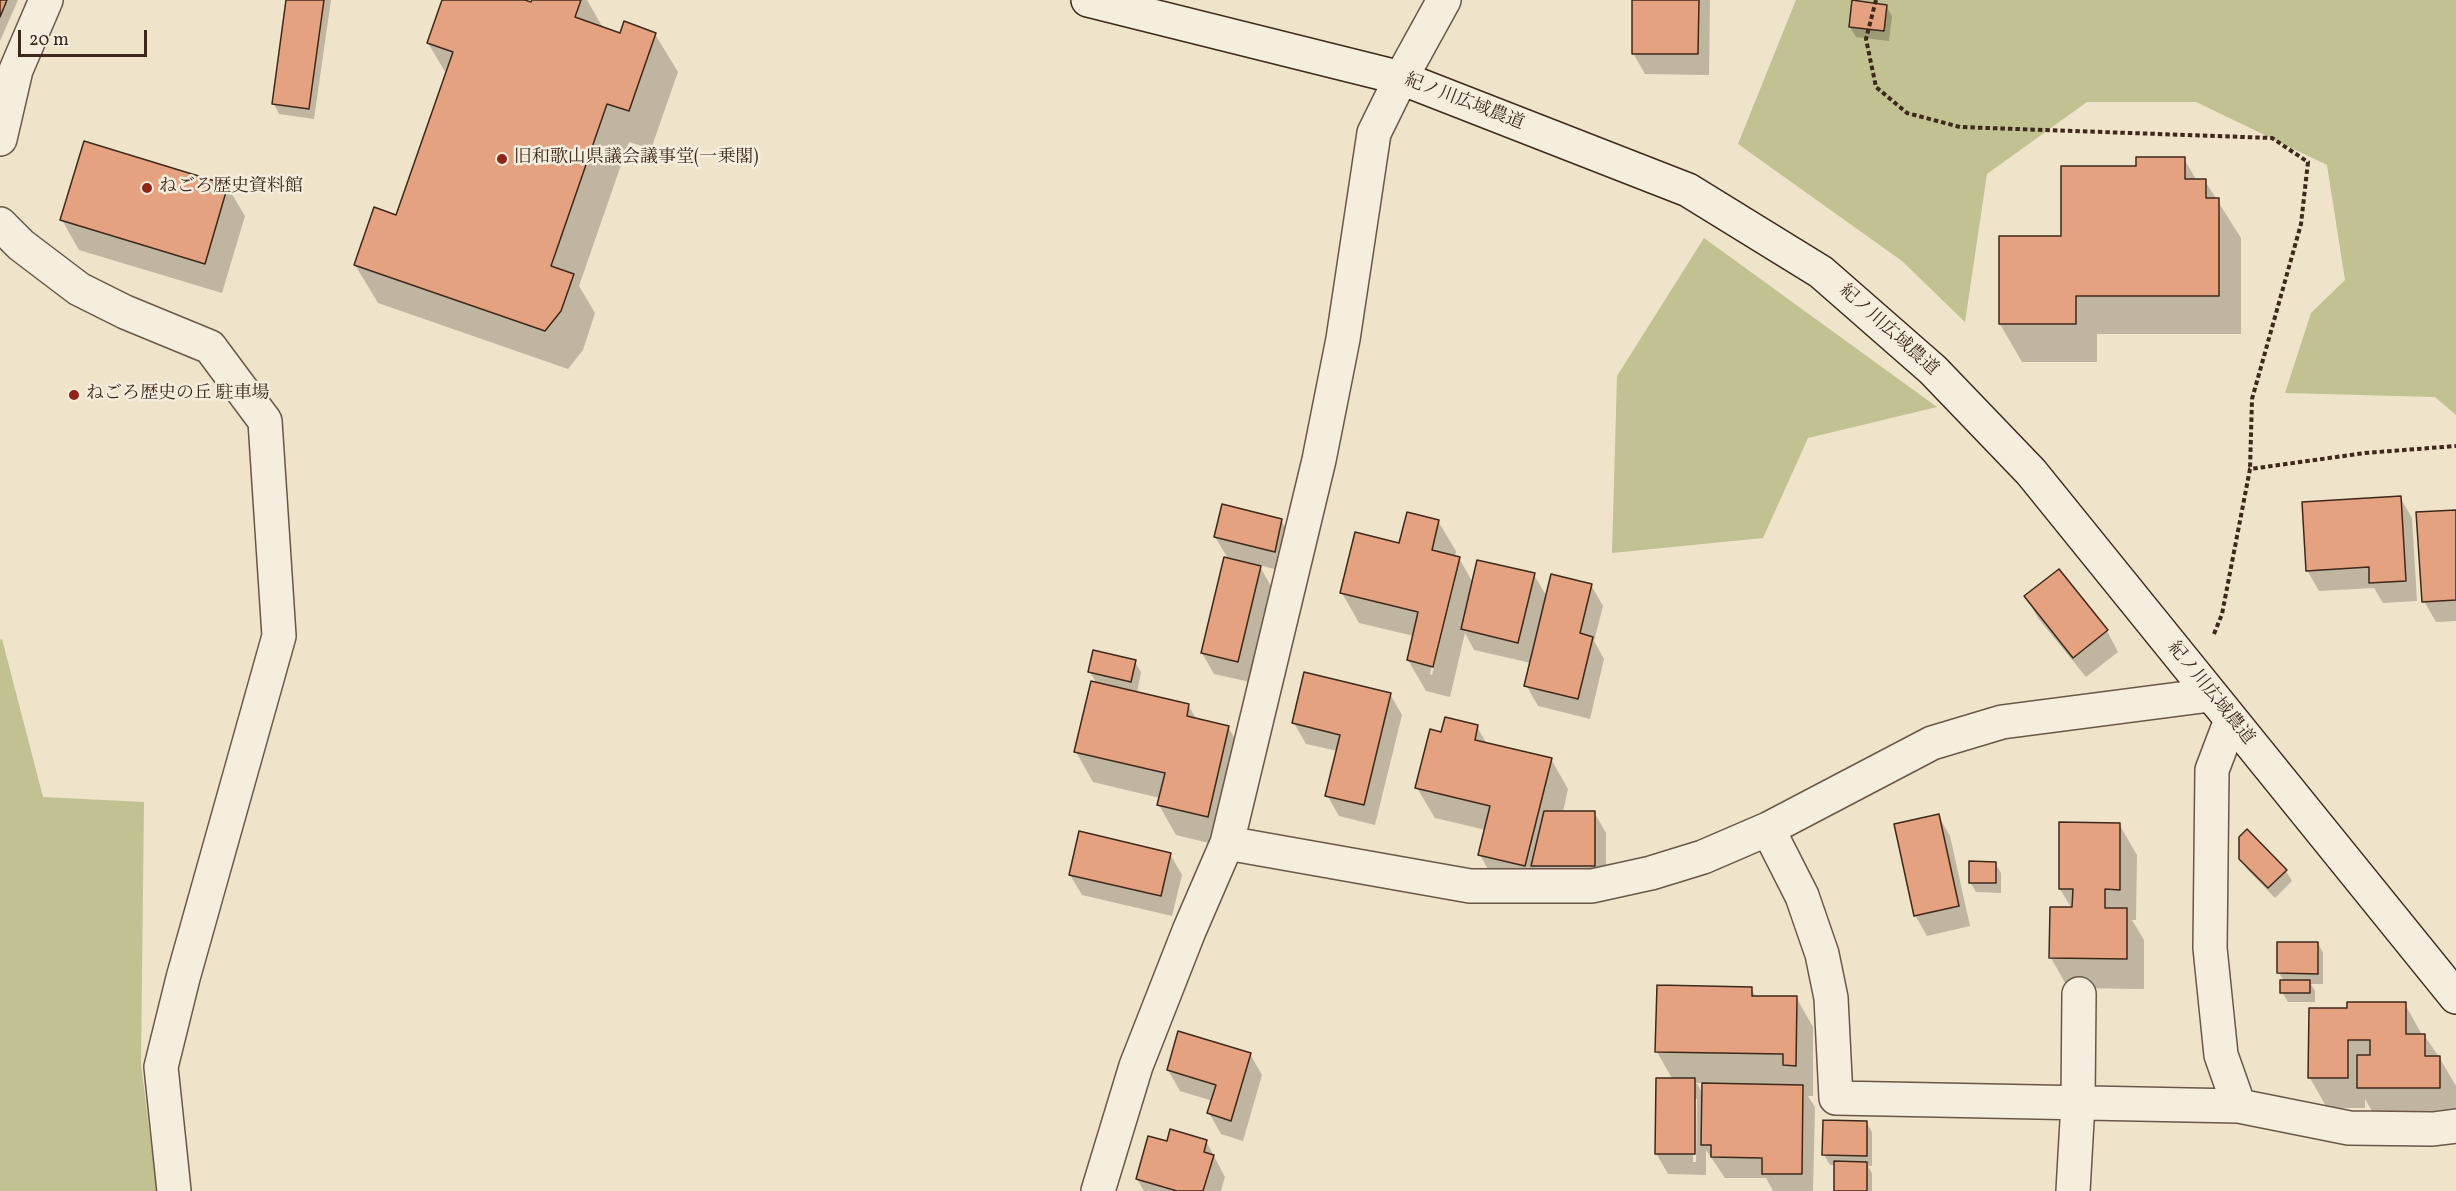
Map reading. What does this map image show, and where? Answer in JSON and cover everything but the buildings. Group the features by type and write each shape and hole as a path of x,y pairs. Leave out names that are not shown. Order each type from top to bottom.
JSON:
{"street":[{"path":"0,139 16,70 46,0"},
{"name":"紀ノ川広域農道","path":"1088,0 1401,78 1688,190 1821,272 1933,370 2031,472 2456,997"},
{"path":"1098,1191 1136,1066 1189,931 1227,843 1319,460 1343,339 1374,133 1444,0"},
{"path":"0,224 21,245 79,290 125,312 210,347 266,421 279,636 183,978 161,1067 174,1191"},
{"path":"1227,843 1470,886 1592,886 1672,867 1703,857 1768,830 1932,743 1992,725 2203,686"},
{"path":"2231,720 2212,771 2210,948 2221,1055 2239,1106"},
{"path":"1768,830 1802,896 1822,954 1831,998 1836,1098 2239,1106 2349,1128 2433,1129 2456,1126"},
{"path":"2073,1191 2078,1103 2079,994"}],"path":[{"path":"1876,0 1866,39 1876,87 1907,113 1960,127 2272,138 2308,162 2301,224 2252,399 2250,468 2222,614 2203,686"},
{"path":"2250,468 2365,453 2456,446"}],"green space":[{"path":"1796,0 2456,0 2456,415 2435,397 2285,393 2311,313 2345,280 2327,165 2196,102 2087,102 1987,174 1965,322 1902,261 1738,144"},
{"path":"1704,238 1937,407 1808,438 1763,538 1612,553 1617,376"},
{"path":"2,639 43,797 144,802 141,1064 157,1191 0,1191 0,640"}],"place":[{"name":"旧和歌山県議会議事堂(一乗閣)","path":"502,159"},
{"name":"ねごろ歴史資料館","path":"147,188"},
{"name":"ねごろ歴史の丘 駐車場","path":"74,395"}]}
